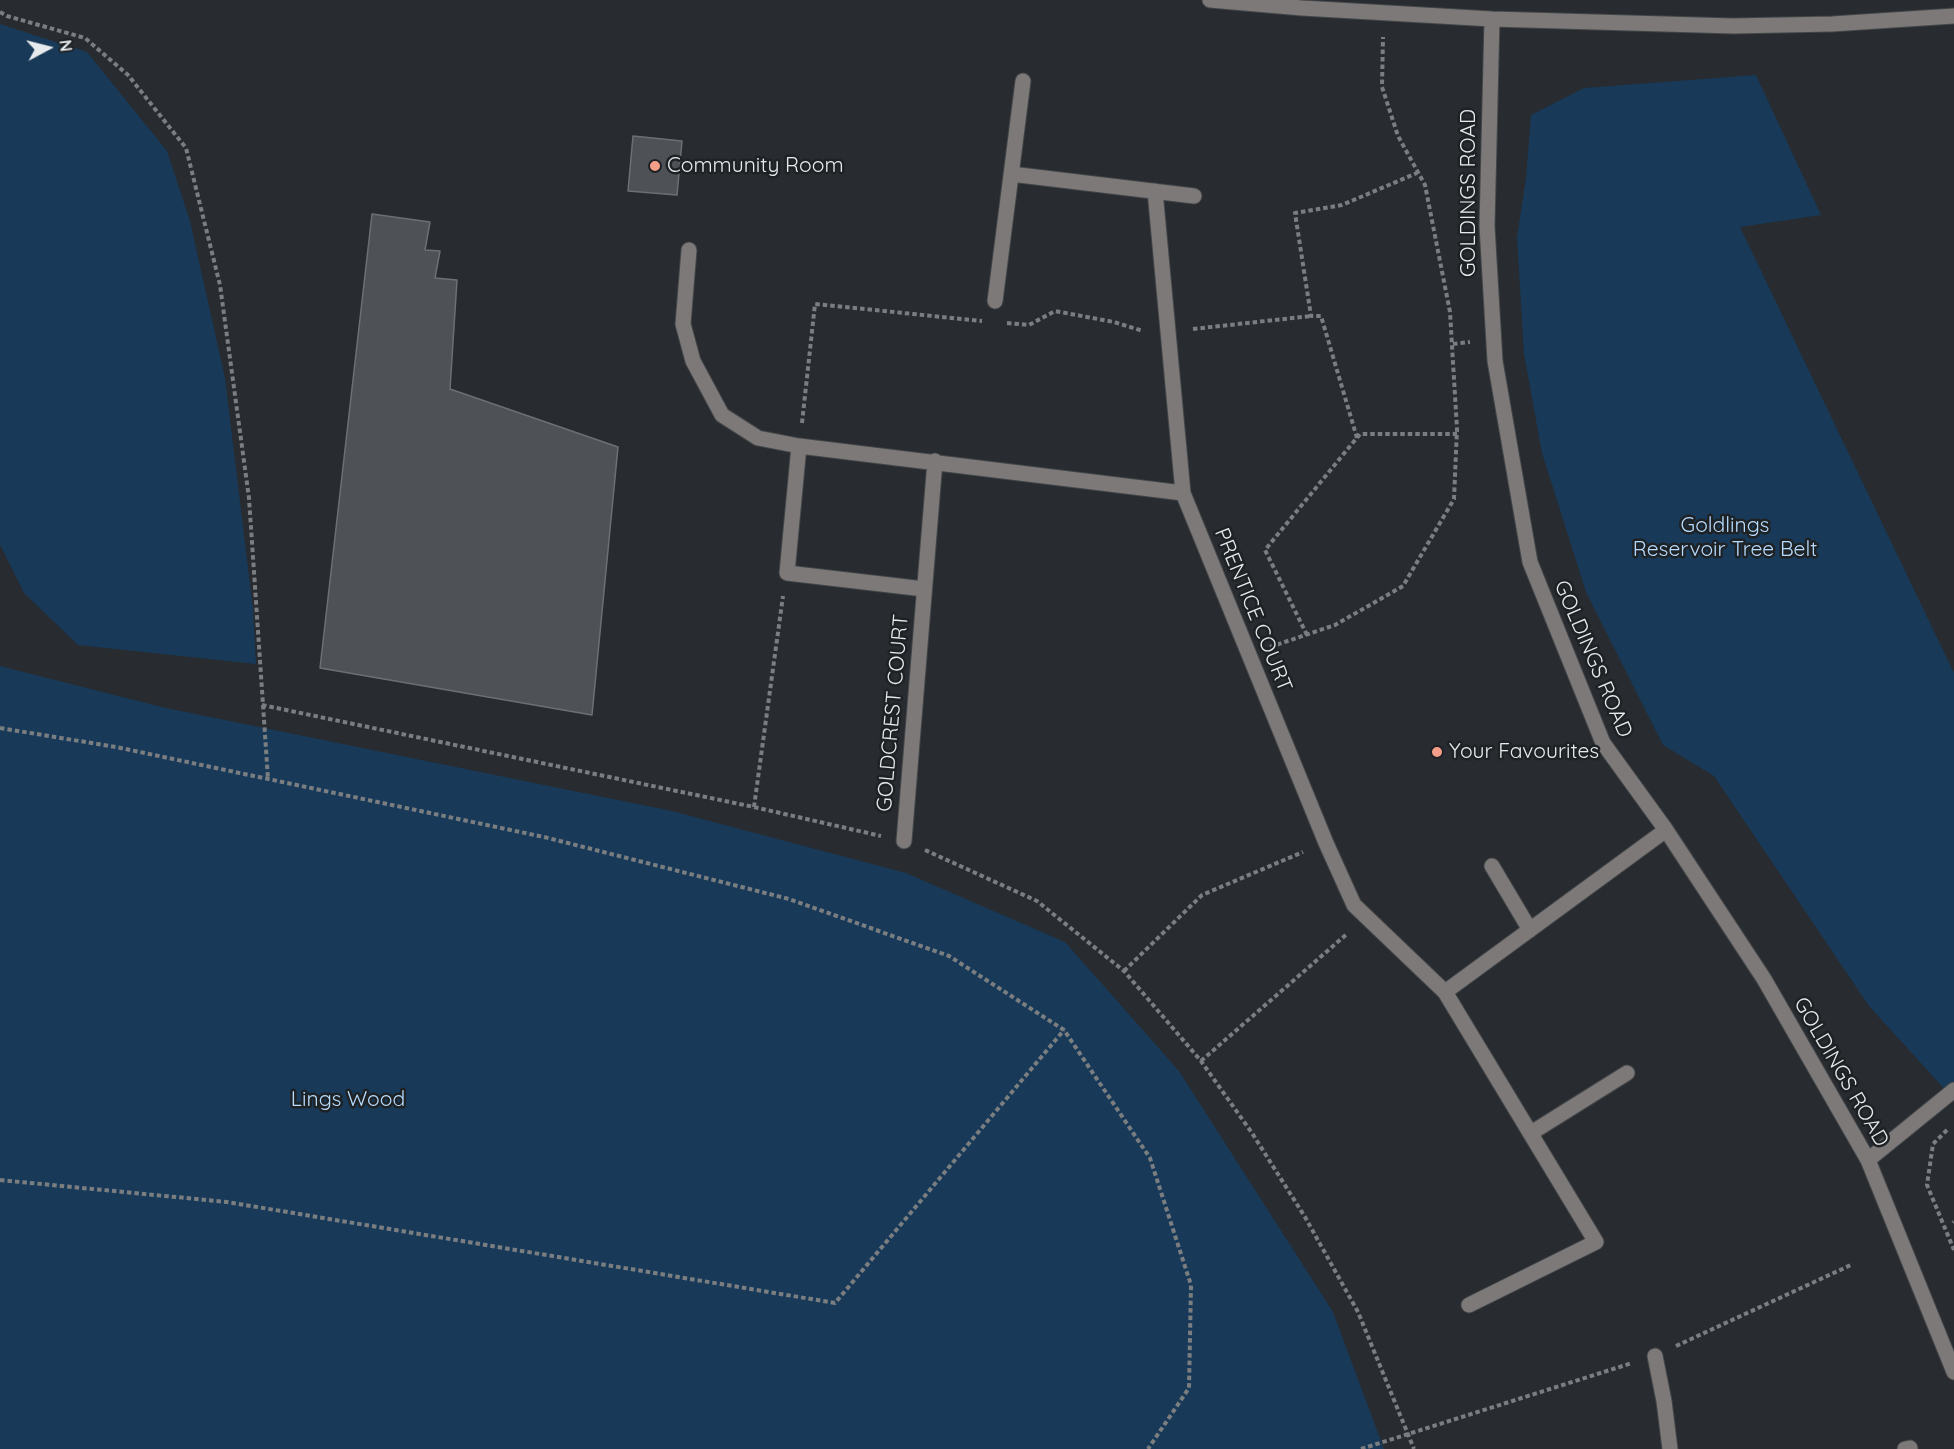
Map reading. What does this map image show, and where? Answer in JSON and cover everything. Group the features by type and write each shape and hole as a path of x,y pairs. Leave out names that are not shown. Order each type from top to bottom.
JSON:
{"street":[{"path":"1209,0 1492,19 1733,26 1832,24 1954,16"},
{"name":"GOLDINGS ROAD","path":"1492,19 1486,226 1494,350 1530,562 1604,743 1666,830 1764,979 1868,1160 1954,1372"},
{"path":"995,301 1023,81"},
{"path":"1011,174 1194,196"},
{"name":"PRENTICE COURT","path":"1155,191 1183,493 1326,843 1354,905 1445,992 1596,1242 1469,1305"},
{"path":"689,250 683,324 693,361 722,415 758,438 799,446 1183,493"},
{"path":"787,573 799,446"},
{"name":"GOLDCREST COURT","path":"904,841 936,461"},
{"name":"GOLDCREST COURT","path":"787,573 924,589"},
{"path":"1445,992 1666,830"},
{"path":"1492,866 1530,930"},
{"path":"1531,1133 1627,1073"},
{"path":"1868,1160 1954,1090"},
{"path":"1655,1356 1670,1449"}],"path":[{"path":"0,12 7,16 86,38 128,75 186,148 220,285 249,498 268,779"},
{"path":"1249,654 1335,625 1403,586 1454,499 1457,434 1450,312 1425,185 1398,136 1382,87 1383,37"},
{"path":"1311,316 1295,213 1342,205 1418,173"},
{"path":"799,446 816,304 993,322"},
{"path":"1005,323 1029,326 1054,311 1114,322 1140,331 1168,331 1321,316 1357,438"},
{"path":"1307,634 1265,550 1360,434 1457,434"},
{"path":"754,807 787,573"},
{"path":"262,705 754,807 904,841 1037,901 1124,971 1201,1061 1252,1133 1305,1217 1353,1303 1414,1449"},
{"path":"0,728 116,747 544,837 789,898 950,956 1064,1030 1150,1158 1191,1285 1189,1388 1148,1449"},
{"path":"1124,971 1202,895 1326,843"},
{"path":"1201,1061 1342,940 1364,915"},
{"path":"0,1180 227,1202 835,1303 1064,1030"},
{"path":"1954,1124 1933,1144 1927,1185 1954,1250"},
{"path":"1361,1449 1408,1434"}],"green space":[{"path":"0,24 87,52 167,151 190,221 225,378 253,609 256,664 78,645 24,593 0,545"},
{"name":"Goldlings Reservoir Tree Belt","path":"1756,75 1821,215 1740,227 1954,673 1954,1090 1949,1094 1869,1006 1714,776 1663,745 1586,592 1542,453 1524,354 1517,238 1526,178 1531,115 1584,88"},
{"name":"Lings Wood","path":"0,666 166,708 672,811 906,873 1065,942 1179,1071 1333,1312 1384,1449 0,1449"}],"building":[{"name":"Community Room","path":"633,136 682,141 677,195 628,191"},
{"path":"372,214 430,222 425,250 440,251 435,278 457,280 450,389 618,447 592,715 320,668"}],"place":[{"name":"Community Room","path":"655,166"},
{"name":"Your Favourites","path":"1437,752"}]}
